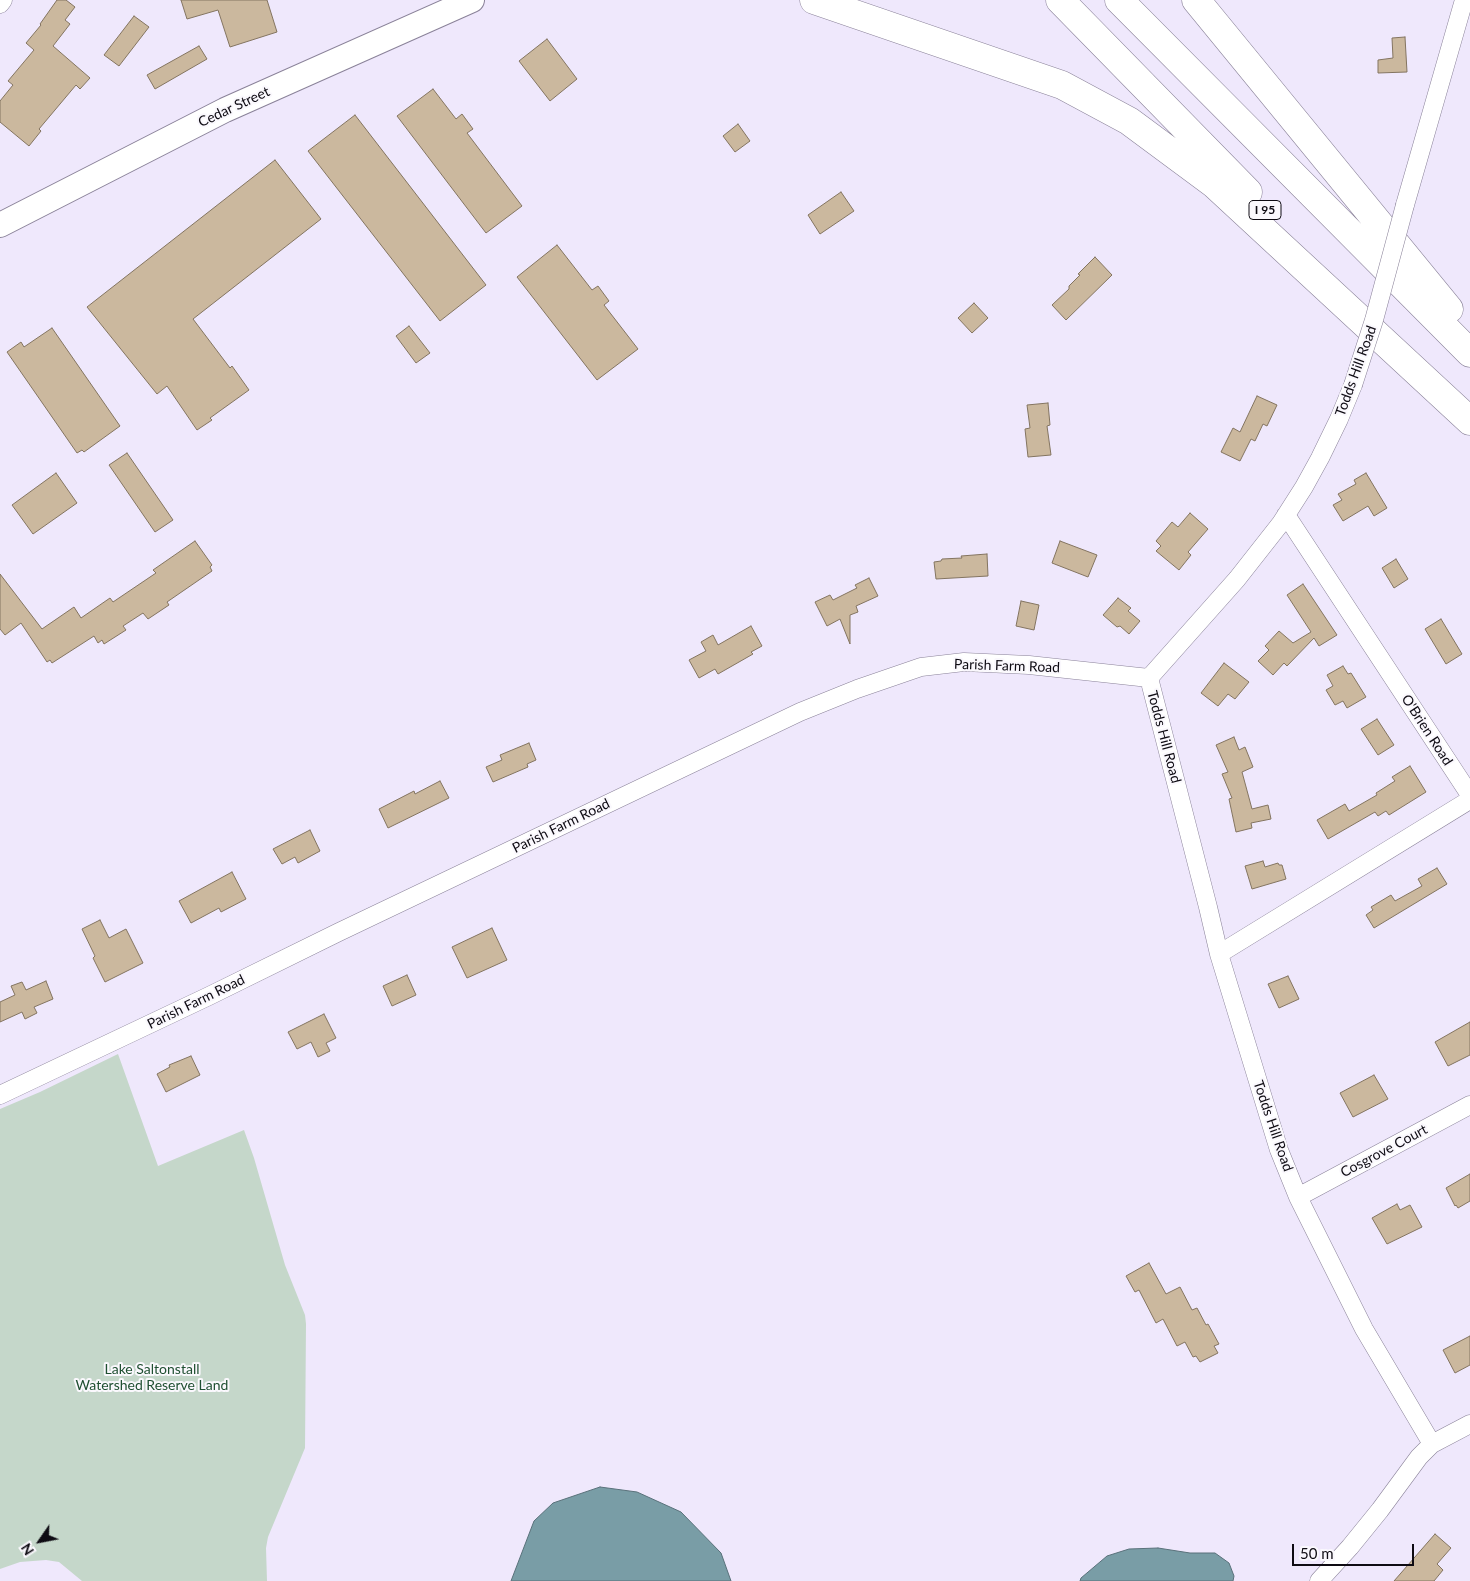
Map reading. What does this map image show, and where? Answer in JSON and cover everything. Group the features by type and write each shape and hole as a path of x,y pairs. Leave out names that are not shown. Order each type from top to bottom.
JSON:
{"highway":[{"path":"814,0 1062,85 1129,121 1214,184 1470,420"},
{"name":"I 95","path":"1060,0 1470,420"},
{"path":"1119,0 1470,353"},
{"path":"1196,0 1452,314 1470,333"}],"main road":[{"name":"Cedar Street","path":"0,225 225,110 472,0"}],"street":[{"path":"0,4 3,0"},
{"name":"Todds Hill Road","path":"1432,1444 1364,1329 1298,1197 1279,1150 1219,954 1149,678 1237,579 1286,515 1308,480 1327,444 1353,385 1374,320 1464,0"},
{"name":"O'Brien Road","path":"1219,954 1468,801 1470,795 1286,515"},
{"name":"Parish Farm Road","path":"0,1095 800,712 857,688 922,667 964,662 1029,665 1149,678"},
{"name":"Cosgrove Court","path":"1298,1197 1470,1105"},
{"path":"1319,1581 1380,1510 1419,1456 1432,1444 1470,1424"}],"green space":[{"name":"Lake Saltonstall Watershed Reserve Land","path":"118,1054 158,1166 244,1130 285,1265 305,1315 305,1448 268,1537 266,1548 267,1581 82,1581 59,1562 46,1560 20,1562 0,1569 0,1109"}],"shaded area":[{"path":"600,1487 637,1492 681,1512 721,1553 731,1581 511,1581 534,1521 553,1503"},
{"path":"1158,1548 1190,1553 1215,1553 1229,1563 1234,1576 1233,1581 1080,1581 1081,1578 1107,1556 1129,1549"}],"building":[{"path":"57,0 66,0 75,7 65,20 70,24 53,46 90,78 80,89 76,85 39,129 41,131 29,146 0,122 0,101 13,85 8,81 34,50 26,43 41,25"},
{"path":"181,0 267,0 277,32 230,47 218,10 187,19"},
{"path":"134,16 149,27 119,66 104,55"},
{"path":"1405,37 1407,72 1378,73 1378,60 1393,58 1392,38"},
{"path":"547,39 577,79 550,101 519,61"},
{"path":"199,46 207,59 155,89 147,75"},
{"path":"433,89 456,119 462,114 473,129 467,133 522,206 486,233 397,116"},
{"path":"355,115 486,285 440,321 308,151"},
{"path":"738,124 750,141 735,152 723,136"},
{"path":"275,160 321,219 193,319 230,368 232,366 249,390 210,418 212,420 197,430 167,386 157,394 87,307"},
{"path":"841,192 854,211 820,234 808,215"},
{"path":"557,245 592,290 598,286 609,301 604,305 638,349 597,380 517,277"},
{"path":"1095,257 1112,275 1066,320 1052,305 1069,289 1069,286 1080,275 1078,274"},
{"path":"974,303 988,318 972,333 958,318"},
{"path":"409,326 430,353 416,363 396,336"},
{"path":"52,328 120,426 84,452 82,450 77,453 7,352 21,342 24,347"},
{"path":"1257,396 1277,405 1267,426 1263,424 1255,441 1251,439 1240,461 1221,452 1233,428 1240,432"},
{"path":"1048,403 1050,425 1047,426 1051,455 1028,457 1025,429 1030,428 1027,405"},
{"path":"127,453 173,520 155,532 109,465"},
{"path":"56,473 77,503 33,534 12,505"},
{"path":"1366,473 1387,508 1374,516 1368,506 1343,521 1333,505 1342,500 1338,494 1356,484 1354,480"},
{"path":"1190,513 1208,529 1188,552 1191,555 1179,570 1156,551 1161,546 1156,541 1172,522 1178,527"},
{"path":"195,541 212,565 210,567 212,571 167,602 169,605 148,619 143,613 123,626 126,630 104,644 102,640 98,643 94,636 52,663 50,660 47,662 21,623 5,635 0,629 0,574 42,629 74,607 81,618 110,598 113,602 156,573 153,570"},
{"path":"1060,541 1097,555 1088,577 1052,563"},
{"path":"987,554 988,576 936,579 934,562 941,561 942,559 962,558 961,556"},
{"path":"1396,559 1408,579 1394,588 1382,568"},
{"path":"869,578 878,596 856,606 858,612 850,615 850,644 840,619 827,626 815,602 830,595 833,600 857,588 855,585"},
{"path":"1303,584 1337,635 1319,646 1314,638 1287,666 1284,663 1273,675 1258,661 1269,650 1265,646 1279,631 1293,643 1311,632 1287,595"},
{"path":"1118,598 1131,608 1128,611 1140,621 1129,634 1103,615"},
{"path":"1021,601 1039,605 1034,630 1016,626"},
{"path":"1441,619 1462,654 1446,664 1425,629"},
{"path":"751,626 762,646 751,652 753,654 718,674 715,669 699,678 689,660 706,651 701,642 713,635 718,645"},
{"path":"1224,663 1249,682 1235,699 1228,694 1218,706 1201,693"},
{"path":"1343,666 1348,674 1351,673 1366,697 1347,708 1343,701 1335,705 1326,690 1333,686 1327,675"},
{"path":"1377,719 1394,745 1378,755 1361,729"},
{"path":"1234,737 1239,750 1245,747 1253,767 1242,772 1252,809 1268,805 1271,819 1251,823 1252,828 1236,832 1229,799 1232,798 1222,774 1228,772 1216,745"},
{"path":"529,743 536,760 527,764 528,767 493,782 486,767 502,760 500,755"},
{"path":"1410,766 1426,792 1389,815 1386,811 1378,816 1375,812 1328,839 1317,820 1345,804 1349,811 1377,795 1376,793 1395,781 1392,777"},
{"path":"440,781 449,798 388,828 379,809 414,791 415,794"},
{"path":"310,830 320,851 298,863 295,857 282,864 273,849"},
{"path":"1263,861 1265,867 1278,863 1282,865 1286,879 1252,889 1245,866"},
{"path":"1437,868 1447,884 1374,928 1366,915 1373,910 1371,907 1391,895 1395,901 1422,886 1418,879"},
{"path":"232,872 246,899 221,912 219,908 191,923 179,901"},
{"path":"100,920 109,938 126,929 143,963 105,982 82,929"},
{"path":"492,928 507,960 467,978 452,947"},
{"path":"407,975 416,995 392,1006 383,986"},
{"path":"1288,976 1299,999 1279,1008 1268,984"},
{"path":"46,981 53,999 34,1007 37,1013 25,1019 22,1012 0,1022 0,1002 15,995 11,986 22,982 26,990"},
{"path":"324,1014 336,1038 326,1043 330,1051 318,1057 311,1042 297,1049 288,1032"},
{"path":"1470,1022 1470,1055 1448,1066 1435,1042"},
{"path":"191,1056 200,1075 166,1092 157,1074 170,1067 169,1065"},
{"path":"1374,1075 1388,1099 1353,1117 1340,1093"},
{"path":"1470,1174 1470,1201 1458,1208 1455,1206 1446,1188"},
{"path":"1397,1204 1400,1210 1410,1205 1422,1227 1387,1244 1372,1218"},
{"path":"1149,1263 1166,1294 1180,1287 1192,1310 1197,1308 1219,1344 1214,1346 1218,1353 1200,1362 1196,1356 1193,1357 1185,1342 1177,1346 1163,1319 1156,1323 1139,1290 1135,1292 1126,1276"},
{"path":"1470,1336 1470,1365 1455,1373 1443,1350"},
{"path":"1435,1534 1451,1548 1437,1564 1443,1570 1434,1581 1394,1581"}]}
